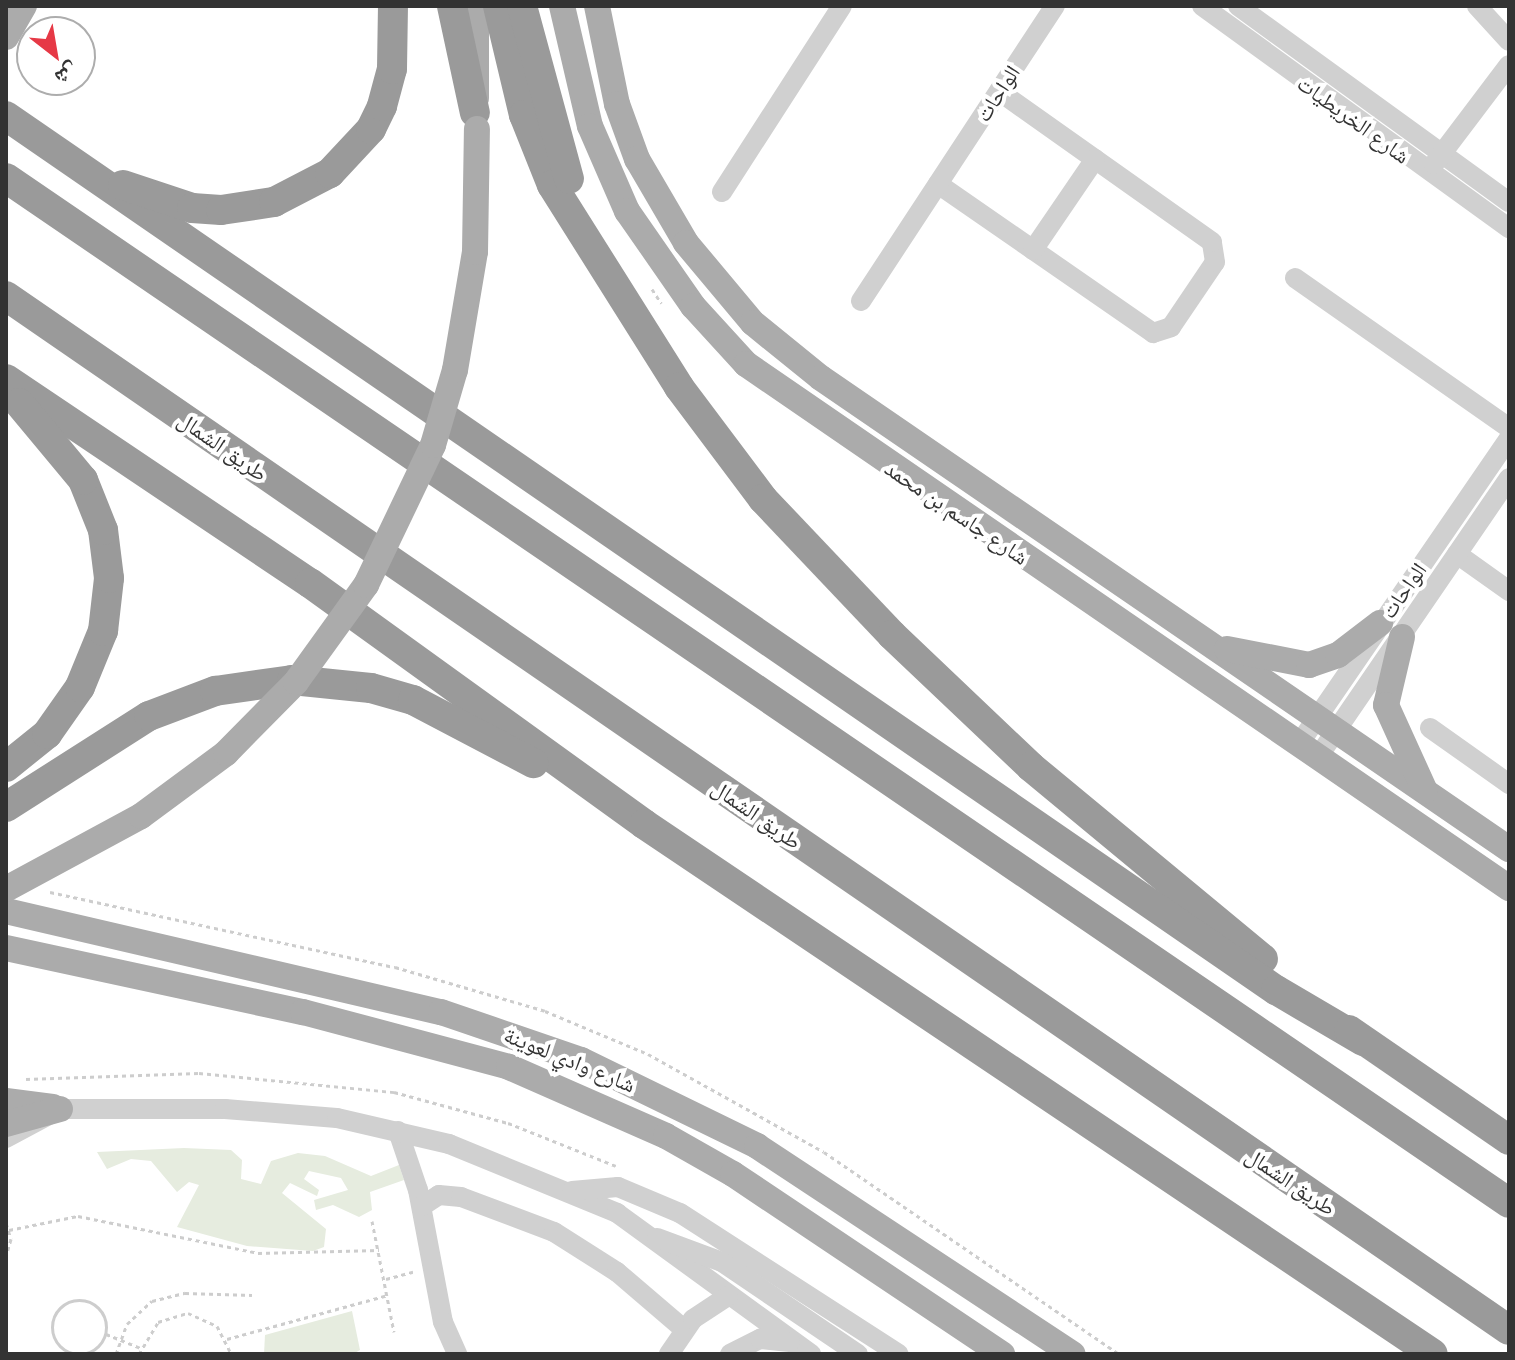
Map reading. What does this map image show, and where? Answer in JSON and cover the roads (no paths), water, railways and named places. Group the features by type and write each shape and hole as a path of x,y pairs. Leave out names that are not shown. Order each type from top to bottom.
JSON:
{"highway":[{"path":"64,158 192,208 249,208 302,191 330,173 371,129 392,69 393,6"},
{"path":"452,6 476,121"},
{"path":"498,6 534,146 612,284 740,470 881,624 1081,813 1363,1041"},
{"path":"522,6 549,123 612,284"},
{"path":"6,116 1276,990 1363,1041 1509,1140"},
{"path":"6,178 1509,1203"},
{"name":"طريق الشمال","path":"6,296 1509,1330"},
{"path":"6,379 310,583 644,824 1433,1354"},
{"path":"6,391 54,439 83,480 103,530 109,578 103,631 80,687 47,734 6,767"},
{"path":"6,807 149,716 215,691 292,680 371,688 413,700 644,824"},
{"path":"1283,1256 1394,1354"}],"main road":[{"path":"6,37 24,6"},
{"path":"6,889 141,816 226,753 296,682 366,585 433,445 455,370 475,252 476,121 480,65 476,6"},
{"name":"شارع جاسم بن محمد","path":"562,6 579,89 613,185 664,269 729,348 792,401 1509,888"},
{"name":"شارع جاسم بن محمد","path":"597,6 617,104 637,159 686,243 730,300 821,378 1509,849"},
{"path":"1213,647 1309,665 1391,630 1386,705 1425,791"},
{"name":"شارع وادي لعوينة","path":"6,911 441,1012 581,1060 757,1146 1073,1354"},
{"name":"شارع وادي لعوينة","path":"6,948 349,1022 509,1067 666,1136 733,1174 1002,1354"},
{"path":"6,1101 60,1109"},
{"path":"6,1124 60,1109"}],"street":[{"path":"722,192 842,6"},
{"name":"الواحات","path":"861,301 1055,6"},
{"name":"شارع الخريطيات","path":"1202,6 1509,228"},
{"name":"شارع الخريطيات","path":"1238,6 1509,202"},
{"path":"1477,6 1509,41"},
{"path":"1428,171 1509,65"},
{"path":"938,184 1157,334 1171,327 1215,262 1212,242 999,91"},
{"path":"1033,250 1095,159"},
{"path":"1295,278 1509,428"},
{"name":"الواحات","path":"1309,751 1391,630 1509,438"},
{"name":"الواحات","path":"1391,630 1457,554 1509,478"},
{"path":"1457,554 1509,591"},
{"path":"1430,728 1509,784"},
{"path":"6,1138 60,1109 281,1111 398,1131 572,1191 657,1238 722,1262 858,1354"},
{"path":"398,1131 422,1206 433,1268 455,1353"},
{"path":"572,1191 618,1187 680,1213 899,1354"},
{"path":"422,1206 439,1195 461,1197 554,1232 617,1272 685,1330"},
{"path":"657,1238 728,1296 802,1348"},
{"path":"669,1354 685,1330 728,1296"},
{"path":"730,1354 760,1339 802,1348"}]}
